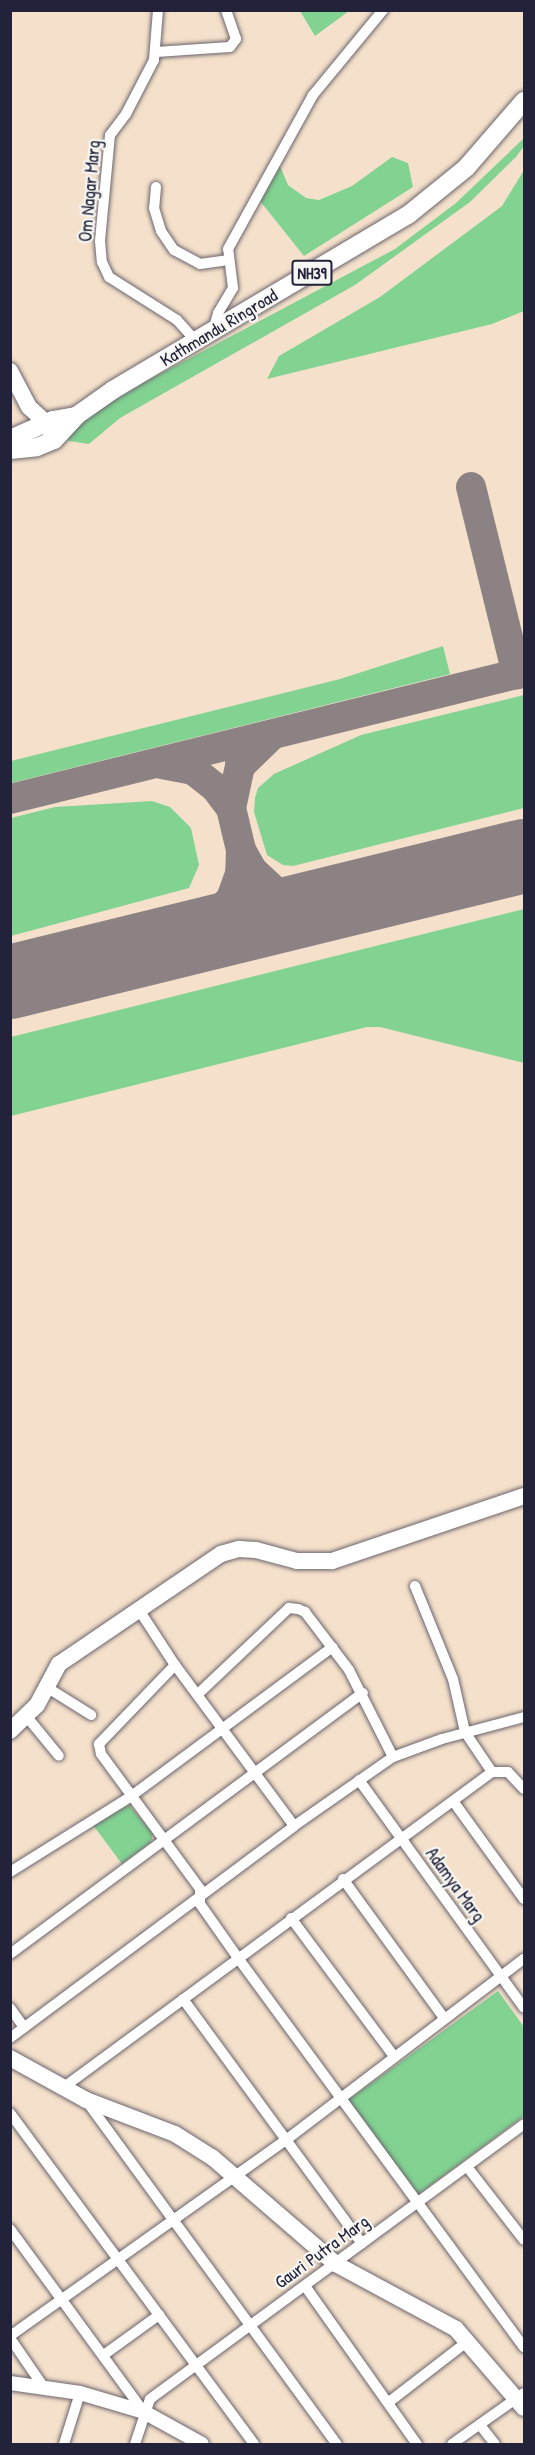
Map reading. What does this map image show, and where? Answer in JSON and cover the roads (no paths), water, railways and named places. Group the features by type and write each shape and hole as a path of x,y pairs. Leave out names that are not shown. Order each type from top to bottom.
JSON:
{"highway":[{"name":"Kathmandu Ringroad","path":"10,450 37,447 54,440 76,416 196,341 408,215 466,168 525,101"},
{"name":"Kathmandu Ringroad","path":"10,439 28,429 76,416"}],"main road":[{"path":"10,371 29,407 46,423 54,440"},
{"path":"29,407 28,429 37,447"},
{"path":"10,1731 27,1718 48,1688 59,1664 221,1554 239,1549 297,1561 333,1561 525,1496"},
{"path":"11,2060 86,2100 175,2134 236,2175 336,2264 444,2322 468,2341 522,2400"}],"street":[{"name":"Om Nagar Marg","path":"158,10 156,52 126,114 110,135 100,241 102,262 109,277 177,320 196,341"},
{"path":"156,52 230,47 236,39 226,10"},
{"path":"213,332 218,313 233,288 228,249 313,95 383,10"},
{"path":"156,187 154,208 161,231 174,250 200,264 230,260"},
{"path":"415,1586 453,1679 465,1732 492,1772"},
{"path":"199,1694 289,1608 305,1612 333,1647 363,1693 393,1757"},
{"path":"139,1610 175,1665 199,1694 222,1731 294,1826"},
{"path":"10,1872 130,1797 333,1647"},
{"path":"175,1665 99,1744 101,1754 130,1797 166,1841 200,1889 198,1896 238,1958 525,2348"},
{"path":"48,1688 91,1715"},
{"path":"10,1954 166,1841 363,1693"},
{"path":"10,2038 198,1896 393,1757 465,1732 525,1717"},
{"path":"27,1718 59,1756"},
{"path":"64,2087 291,1917 492,1772 507,1772 525,1789"},
{"name":"Adamya Marg","path":"359,1780 525,2008"},
{"path":"453,1801 525,1899"},
{"path":"343,1879 444,2018"},
{"path":"291,1917 394,2056"},
{"path":"43,2386 10,2337 120,2261 286,2140 444,2018 525,1959"},
{"path":"183,1999 362,2244"},
{"path":"10,2008 24,2027"},
{"path":"86,2100 337,2445"},
{"path":"10,2113 15,2126 120,2261 254,2445"},
{"name":"Gauri Putra Marg","path":"144,2412 150,2399 525,2124"},
{"path":"468,2168 525,2240"},
{"path":"10,2229 65,2298 144,2412 135,2445"},
{"path":"305,2286 389,2402 417,2445"},
{"path":"105,2354 159,2315"},
{"path":"389,2402 468,2341"},
{"path":"12,2387 43,2386 80,2393 144,2412 202,2445"},
{"path":"64,2445 80,2393"},
{"path":"452,2445 522,2400"},
{"path":"480,2425 495,2445"}]}
